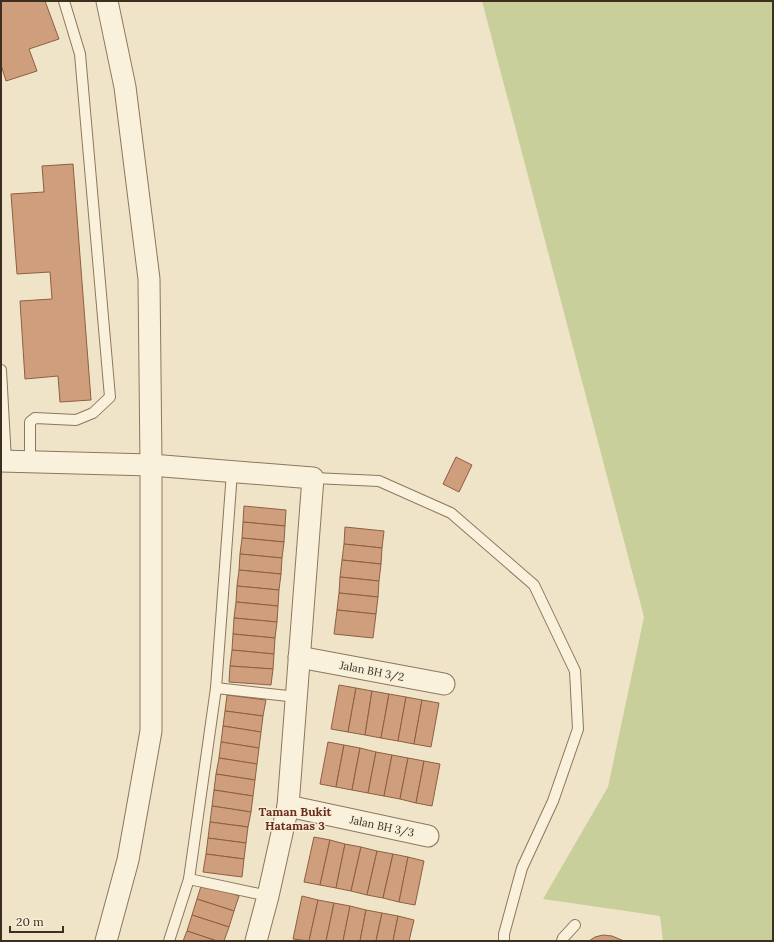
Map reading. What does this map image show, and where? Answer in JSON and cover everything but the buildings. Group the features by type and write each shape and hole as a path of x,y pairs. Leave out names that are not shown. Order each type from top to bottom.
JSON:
{"street":[{"path":"106,941 128,860 151,731 149,279 125,87 107,1"},
{"path":"4,461 151,465 313,478 288,806 268,896 256,941"},
{"name":"Jalan BH 3/2","path":"300,657 444,684"},
{"name":"Jalan BH 3/3","path":"288,806 428,836"}],"lane":[{"path":"30,462 31,420 35,418 76,420 93,413 110,397 80,54 64,1"},
{"path":"1,370 4,461"},
{"path":"169,941 189,878 216,688 232,472"},
{"path":"313,478 379,480 450,513 534,585 575,671 578,729 553,801 522,868 504,934 504,941"},
{"path":"216,688 296,697"},
{"path":"189,878 268,896"},
{"path":"562,941 575,925"}],"green space":[{"path":"482,1 773,1 773,941 663,941 660,916 543,899 608,787 644,617"}],"district":[{"name":"Taman Bukit Hatamas 3","path":"295,818"}]}
